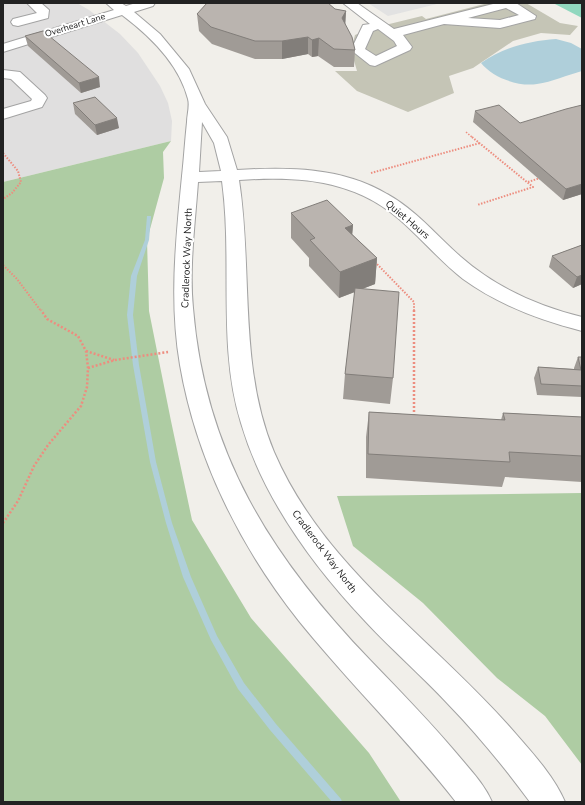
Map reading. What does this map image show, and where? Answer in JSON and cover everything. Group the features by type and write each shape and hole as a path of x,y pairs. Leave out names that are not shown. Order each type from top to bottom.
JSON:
{"street":[{"path":"33,3 42,10 43,15 13,18 34,37"},
{"name":"Cradlerock Way North","path":"112,3 124,10 146,28 179,65 188,80 196,100 211,122 222,143 230,176 236,220 238,340 249,417 263,453 281,488 303,525 361,599 470,706 522,765 549,802"},
{"name":"Overheart Lane","path":"3,48 34,37 149,3"},
{"path":"349,3 393,33 399,38 405,47 375,62 358,50 368,28 380,25"},
{"path":"393,33 508,3 530,16 500,24 443,20"},
{"path":"3,74 15,75 40,98 37,104 3,114"},
{"name":"Cradlerock Way North","path":"196,100 189,178 183,305 187,350 205,428 238,507 260,544 296,596 317,622 431,746 476,802"},
{"name":"Quiet Hours","path":"189,178 272,173 316,176 337,180 368,190 401,211 454,261 490,288 537,310 582,324"}],"path":[{"path":"466,132 533,187 477,205"},
{"path":"366,174 481,143"},
{"path":"3,153 21,173 21,180 9,196 3,199"},
{"path":"527,182 541,178"},
{"path":"371,257 414,302 414,418"},
{"path":"3,265 17,279 47,319 78,336 86,351 88,368 87,387 81,406 48,445 34,466 18,501 3,523"},
{"path":"86,351 115,360"},
{"path":"88,368 121,358 156,353"}],"shaded area":[{"path":"3,3 77,3 89,10 120,34 138,53 160,86 168,103 172,121 171,141 3,182"},
{"path":"368,3 441,3 388,16"},
{"path":"488,3 526,3 560,23 578,26 570,35 541,33 513,41 473,68 449,76 454,93 408,112 357,91 335,71 357,71 351,50 355,35 369,29 422,16 426,19"}],"green space":[{"path":"553,3 582,3 582,18"},
{"path":"171,141 163,152 164,178 147,240 149,311 192,520 251,618 369,753 401,802 3,802 3,182"},
{"path":"582,493 582,765 545,716 497,678 423,603 353,546 337,496"}],"water":[{"path":"556,39 571,43 582,49 582,71 543,83 530,85 515,83 499,77 481,63 489,57 517,46 536,41"}],"building":[{"path":"207,3 328,3 335,9 346,11 342,18 352,37 355,50 334,49 319,38 312,40 308,37 282,41 255,41 211,27 197,14"},
{"path":"43,31 99,77 79,83 25,36"},
{"path":"95,97 117,118 95,125 73,103"},
{"path":"499,105 520,123 582,105 582,184 566,189 475,111"},
{"path":"327,200 353,225 345,228 377,258 340,272 310,240 315,238 291,213"},
{"path":"582,245 582,275 577,277 552,256"},
{"path":"355,288 399,292 393,378 345,374"},
{"path":"578,357 582,357 582,386 541,384 538,367 581,370"},
{"path":"369,412 505,420 503,413 582,417 582,456 509,452 510,462 368,454"}],"waterway":[{"path":"149,217 147,240 134,276 130,315 136,365 153,462 169,523 187,577 214,638 241,686 273,727 338,802"}]}
